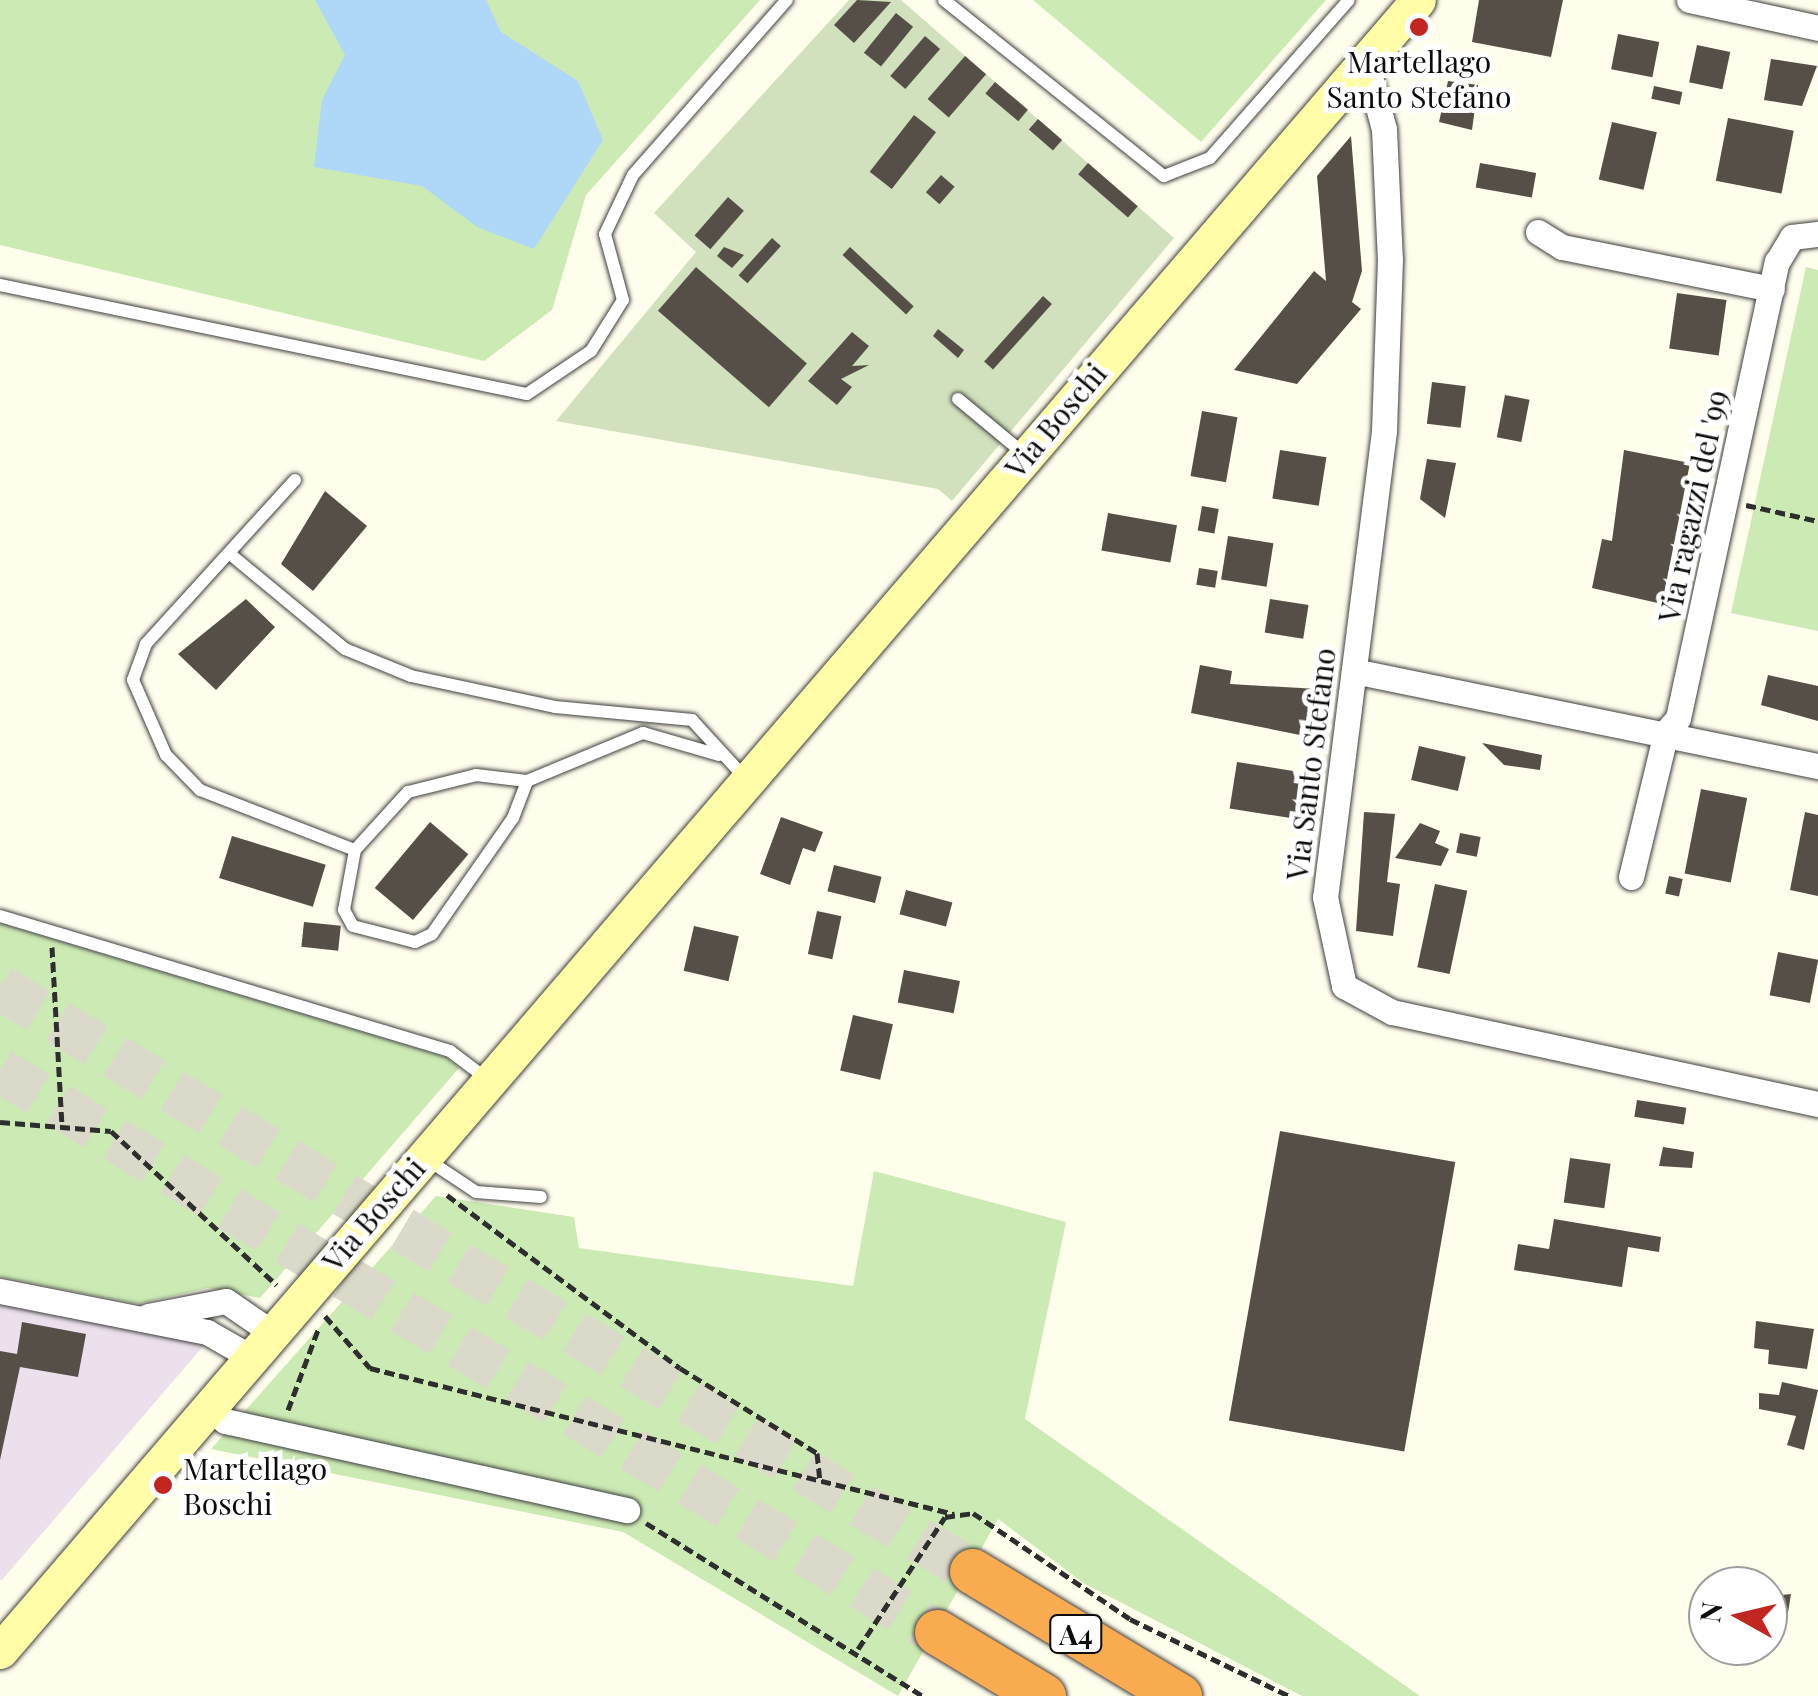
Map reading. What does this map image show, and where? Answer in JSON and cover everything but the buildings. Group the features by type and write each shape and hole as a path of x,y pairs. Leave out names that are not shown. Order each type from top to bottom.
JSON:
{"highway":[{"name":"A4","path":"972,1571 1180,1696"},
{"name":"A4","path":"936,1632 1043,1696"}],"main road":[{"name":"Via Boschi","path":"0,1651 1418,0"}],"street":[{"path":"1689,0 1818,28"},
{"name":"Via Santo Stefano","path":"1366,62 1384,128 1390,258 1384,431 1326,896 1344,986 1392,1012 1818,1104"},
{"path":"1538,232 1562,247 1772,290"},
{"name":"Via ragazzi del '99","path":"1631,877 1666,732 1678,718 1785,245 1817,234"},
{"path":"1354,671 1818,766"},
{"path":"0,1291 260,1344"},
{"path":"207,1406 225,1421 627,1510"}],"lane":[{"path":"0,285 526,394 591,351 623,300 605,234 633,175 788,0"},
{"path":"944,0 1164,176 1210,158 1349,0"},
{"path":"958,398 1024,455"},
{"path":"295,480 146,644 132,680 140,712 200,790 355,850"},
{"path":"230,554 345,648 411,676 555,707 658,710 706,730 719,755 748,780"},
{"path":"528,780 513,818 432,934 416,942 353,926 344,910 355,850 408,792 476,775 528,780 643,733 719,755"},
{"path":"0,916 450,1051 488,1081"},
{"path":"423,1156 476,1192 542,1196"}],"path":[{"path":"1754,506 1818,521"},
{"path":"52,929 62,1127"},
{"path":"0,1122 111,1131 280,1287"},
{"path":"443,1189 680,1368 817,1453 820,1480"},
{"path":"325,1313 370,1368 954,1514"},
{"path":"627,1510 923,1696"}],"shaded area":[{"path":"0,1302 206,1343 2,1580 0,1580"}],"green space":[{"path":"0,0 760,0 586,195 552,310 484,361 0,245"},
{"path":"849,0 901,0 1174,238 952,501 938,489 556,421 696,252 654,213"},
{"path":"1033,0 1326,0 1201,142"},
{"path":"1806,267 1818,270 1818,631 1731,613"},
{"path":"0,923 446,1057 459,1068 260,1298 208,1288 138,1304 0,1277"},
{"path":"874,1171 1066,1222 1025,1419 1420,1696 1302,1696 1085,1584 998,1519 898,1696 623,1532 211,1449 436,1196 574,1217 579,1248 853,1286"}],"water":[{"path":"315,0 486,0 501,32 578,81 603,140 534,249 477,227 422,186 314,167 322,100 345,55"}],"tunnel":[{"path":"0,987 972,1571"},
{"path":"0,1070 937,1632"}],"place":[{"name":"Martellago Santo Stefano","path":"1419,27"},
{"name":"Martellago Boschi","path":"163,1485"}]}
